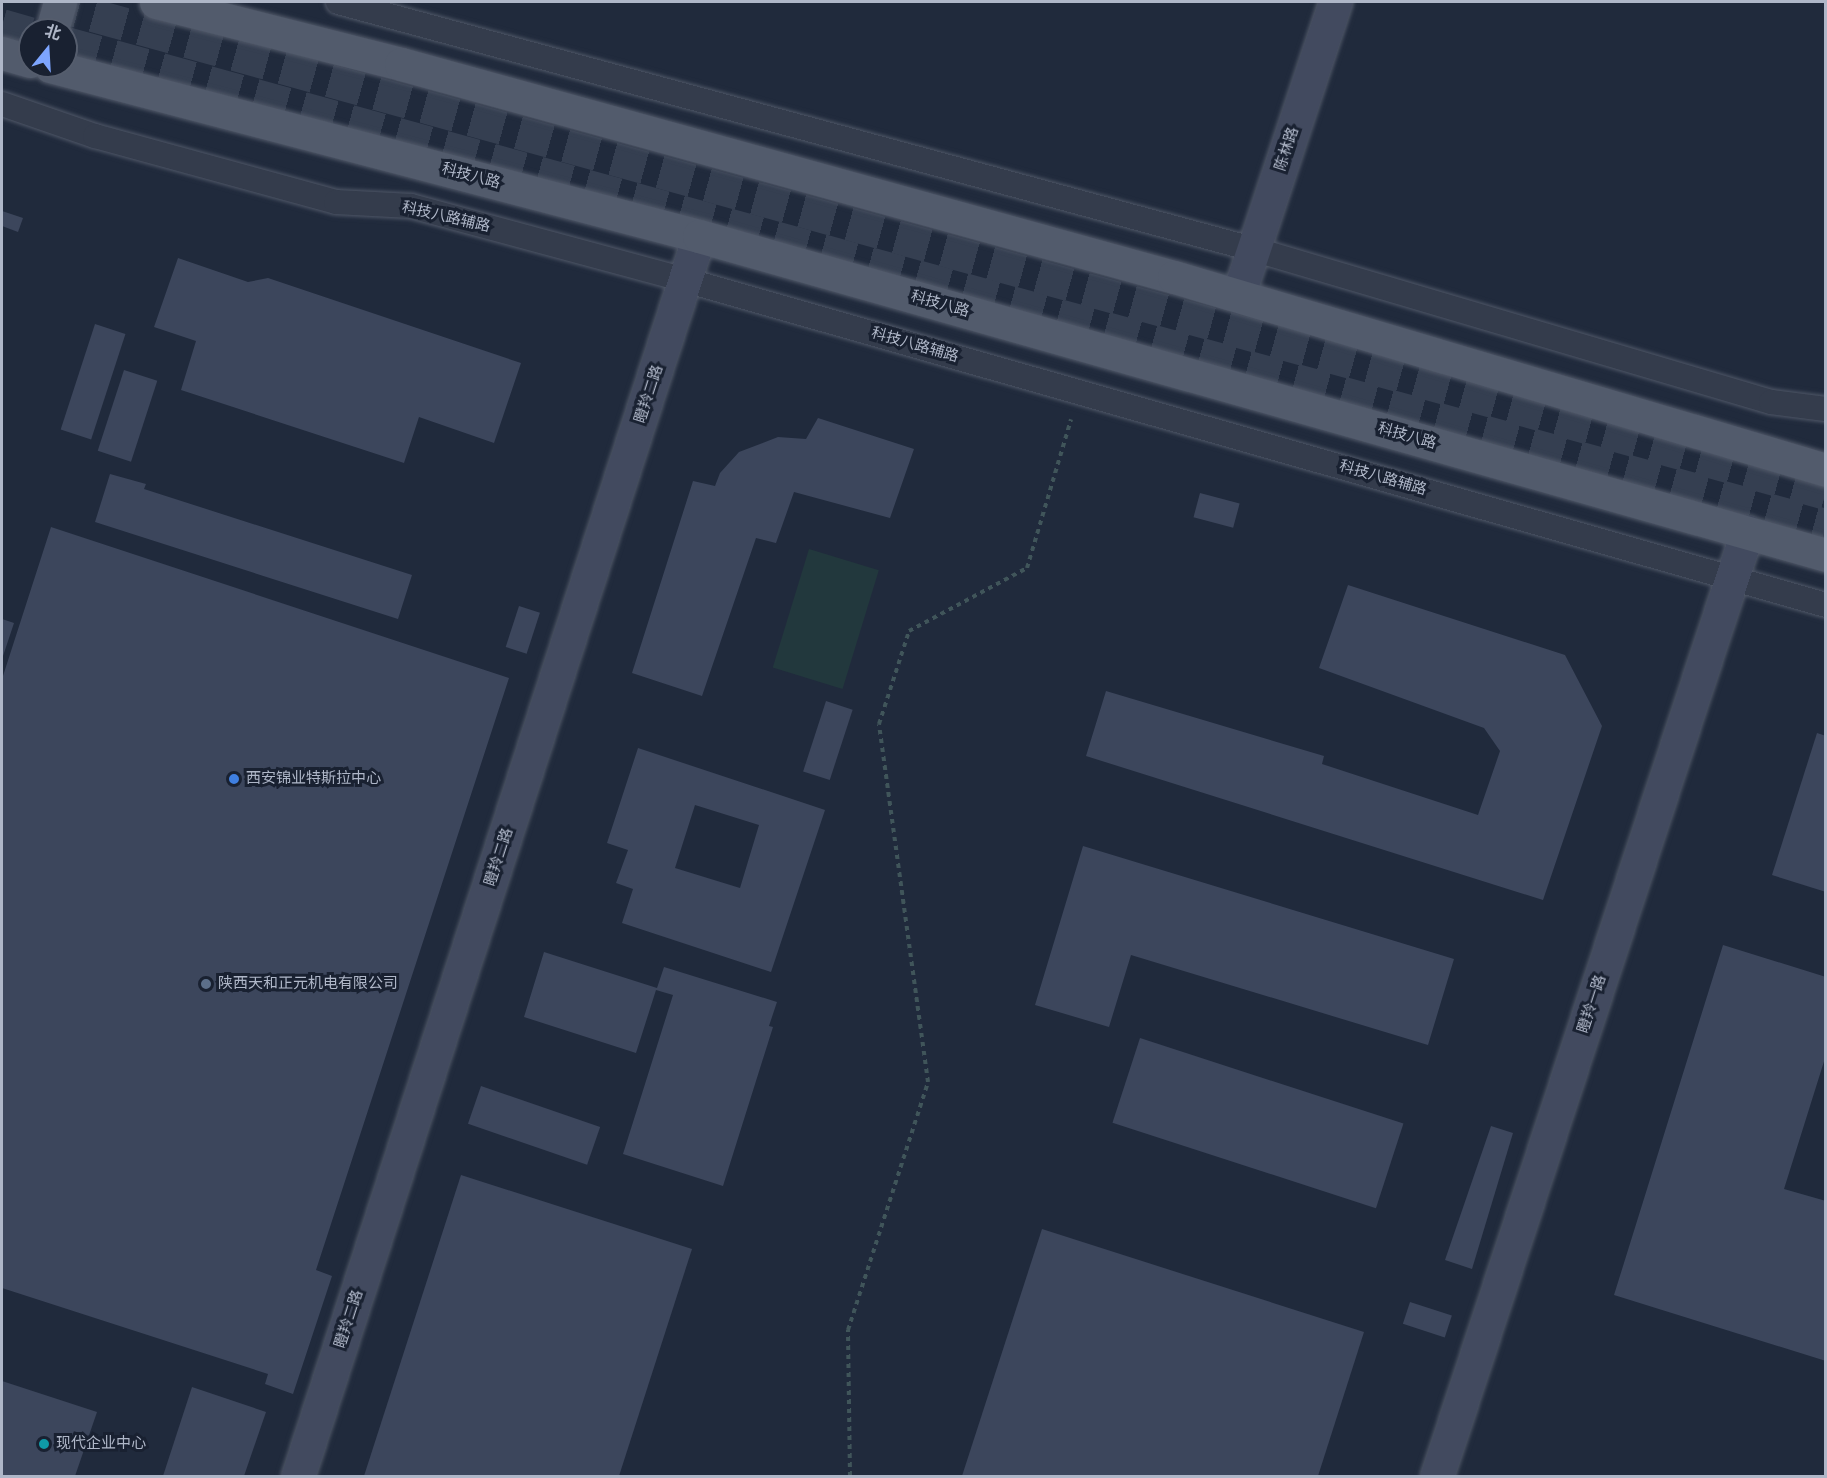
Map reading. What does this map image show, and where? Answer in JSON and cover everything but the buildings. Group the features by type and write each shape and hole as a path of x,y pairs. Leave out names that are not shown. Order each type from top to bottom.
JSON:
{"main road":[{"path":"55,18 60,2"},
{"path":"156,2 401,64 1238,296 1826,470"},
{"path":"2,53 18,58"},
{"name":"科技八路","path":"78,73 699,236 1826,555"}],"street":[{"path":"338,2 1254,250 1771,402 1826,408"},
{"name":"陈林路","path":"1238,296 1335,2"},
{"name":"科技八路辅路","path":"2,104 95,136 336,201 411,206 685,280 1826,605"},
{"name":"瞪羚二路","path":"298,1476 699,236"},
{"name":"瞪羚一路","path":"1437,1476 1747,532"}],"path":[{"path":"850,1476 848,1330 928,1082 879,724 909,632 1027,568 1079,392"}],"green space":[{"path":"809,549 879,570 843,689 773,668"}],"tunnel":[{"path":"46,2 1826,493"},
{"path":"2,25 18,30"},
{"path":"78,46 1826,525"}],"place":[{"name":"西安锦业特斯拉中心","path":"234,779"},
{"name":"陕西天和正元机电有限公司","path":"206,984"},
{"name":"现代企业中心","path":"44,1444"}]}
